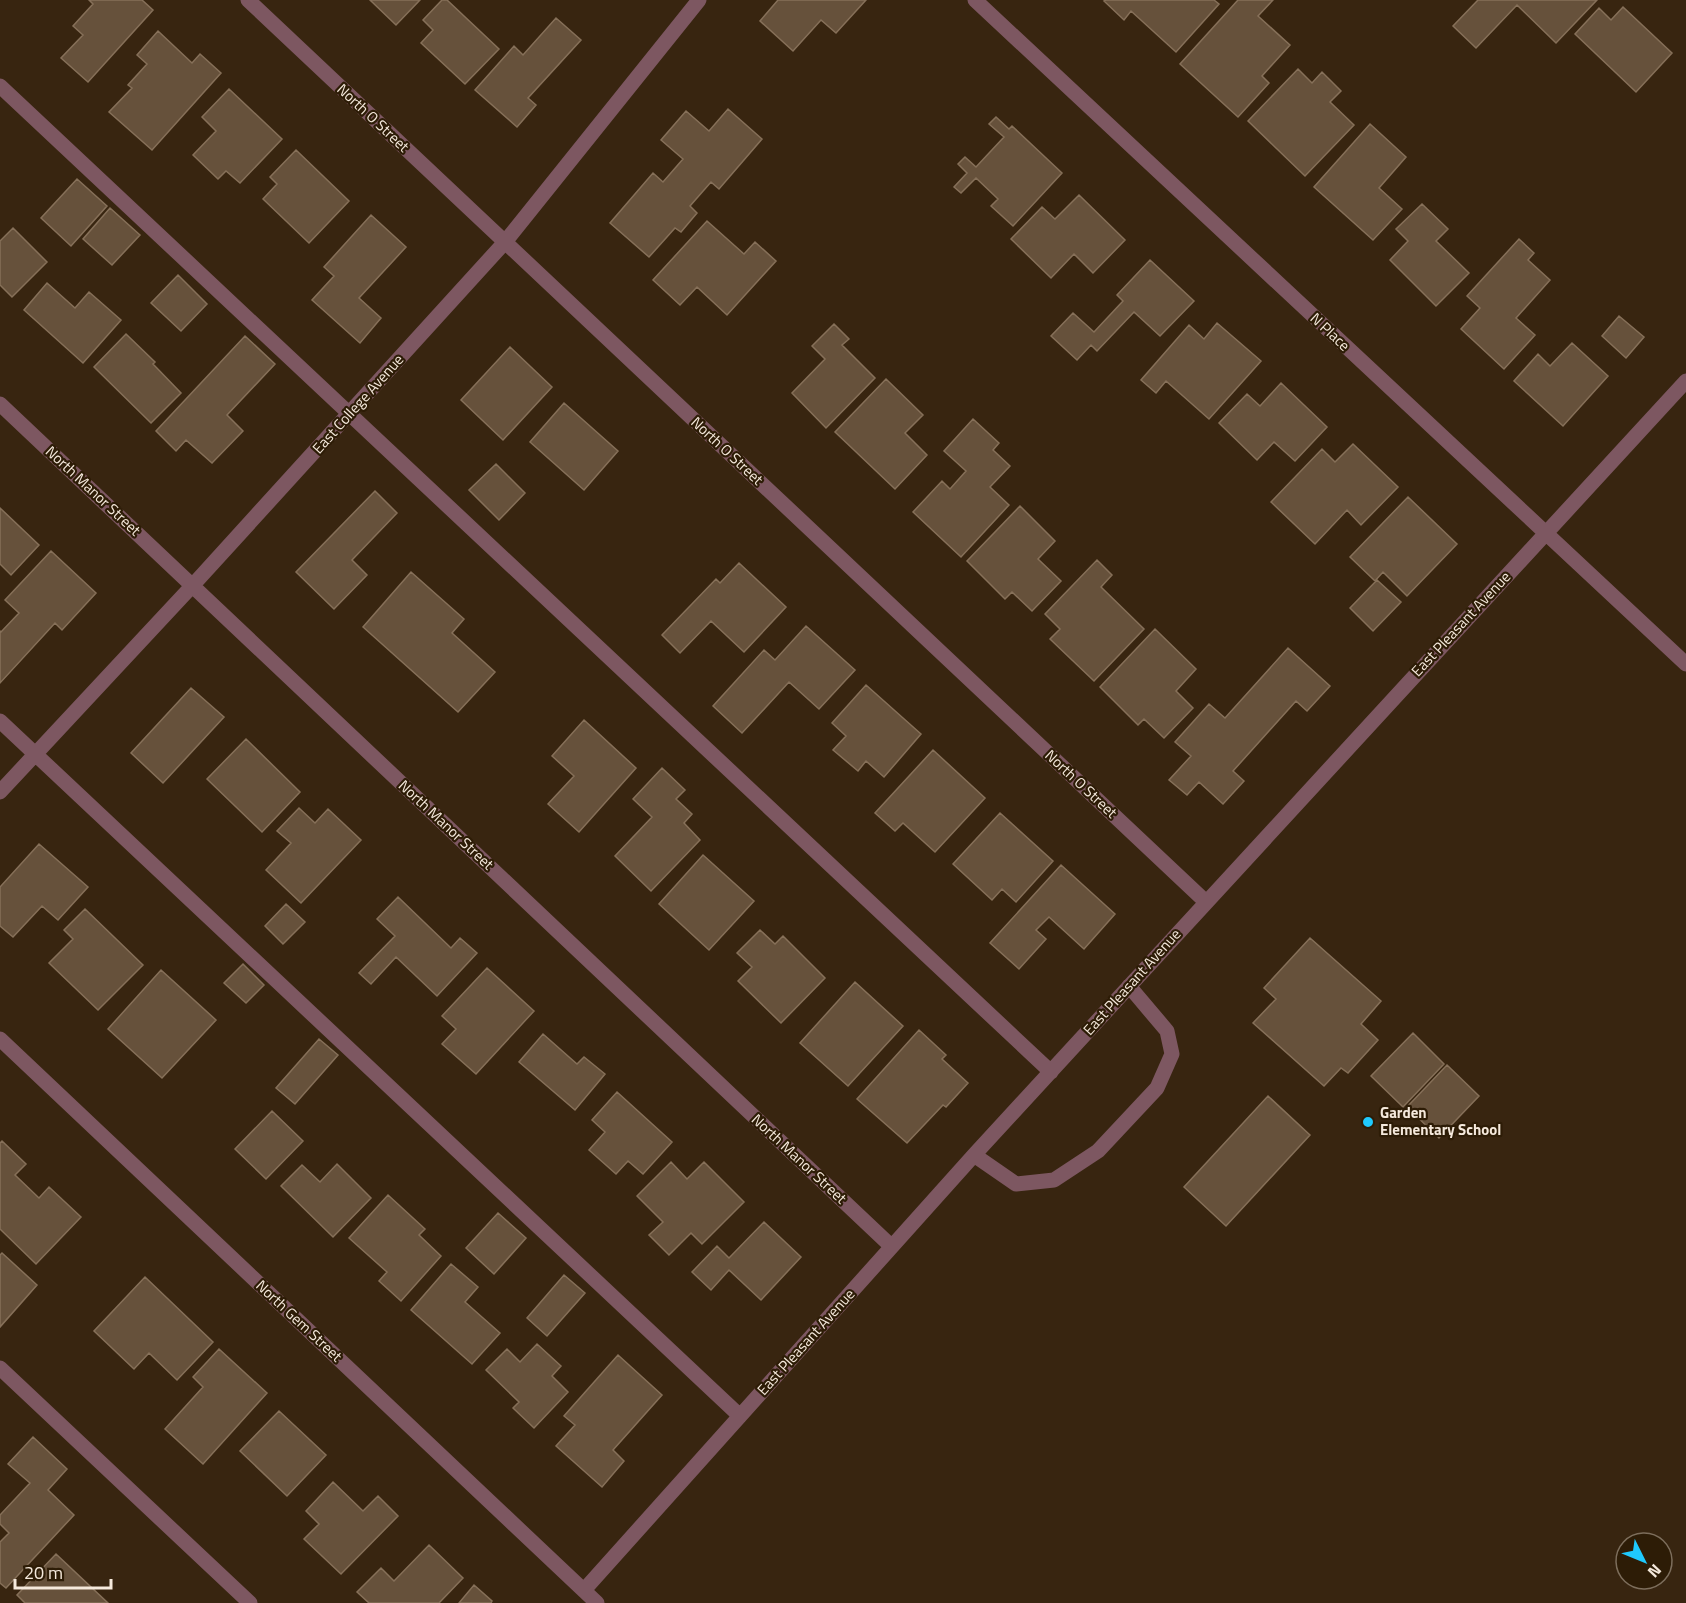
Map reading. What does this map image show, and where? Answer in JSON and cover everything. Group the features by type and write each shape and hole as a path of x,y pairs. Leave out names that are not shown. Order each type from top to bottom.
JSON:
{"street":[{"name":"North O Street","path":"248,0 1206,902"},
{"name":"East College Avenue","path":"0,792 193,585 505,242 699,0"},
{"name":"N Place","path":"975,0 1686,664"},
{"path":"0,86 1051,1072"},
{"name":"East Pleasant Avenue","path":"585,1589 891,1246 1686,381"},
{"name":"North Manor Street","path":"0,404 891,1246"},
{"path":"0,721 740,1416"},
{"path":"974,1155 1016,1184 1054,1180 1098,1151 1157,1088 1172,1054 1167,1031 1129,986"},
{"name":"North Gem Street","path":"0,1039 585,1589 597,1603"},
{"path":"0,1368 250,1603"}],"building":[{"path":"89,0 142,0 153,10 88,82 61,58 83,35 73,26 93,4"},
{"path":"370,0 420,0 396,25"},
{"path":"442,0 447,0 499,49 465,84 421,43 433,30 423,20"},
{"path":"778,0 866,0 836,33 821,20 793,51 760,21"},
{"path":"1214,0 1219,4 1176,52 1131,11 1124,20 1104,1"},
{"path":"1238,0 1273,0 1258,16 1290,45 1262,76 1269,83 1238,117 1180,64"},
{"path":"1478,0 1597,0 1556,43 1517,5 1476,48 1453,26"},
{"path":"1623,7 1672,53 1636,92 1575,34 1599,8 1611,20"},
{"path":"556,18 581,40 528,98 536,105 517,127 475,90 514,46 523,55"},
{"path":"158,31 192,63 200,54 221,73 152,150 109,112 132,88 128,85 147,64 137,55"},
{"path":"1298,69 1312,83 1322,72 1341,91 1330,102 1354,125 1305,176 1248,121"},
{"path":"229,89 282,139 240,183 226,171 218,179 193,155 216,131 202,117"},
{"path":"728,109 762,139 719,189 711,182 690,206 697,213 681,232 675,228 649,257 610,223 653,173 663,182 683,159 661,140 686,111 709,131"},
{"path":"996,117 1009,129 1012,126 1062,173 1013,226 991,206 998,199 976,178 961,193 954,187 967,173 958,164 965,157 976,167 1004,137 989,124"},
{"path":"1370,124 1406,157 1379,188 1402,209 1373,240 1314,187"},
{"path":"296,150 349,201 309,243 263,199 277,184 270,177"},
{"path":"77,179 107,206 71,246 41,218"},
{"path":"1079,195 1125,240 1093,273 1074,254 1051,278 1011,239 1042,207 1055,219"},
{"path":"1422,204 1448,229 1436,241 1469,273 1436,306 1390,260 1408,241 1396,229"},
{"path":"110,208 140,235 112,265 83,239"},
{"path":"371,215 406,247 359,298 381,318 360,343 312,300 334,276 324,267"},
{"path":"707,221 744,254 755,242 776,261 727,315 697,287 680,305 653,280"},
{"path":"13,228 47,262 12,297 0,285 0,241"},
{"path":"1519,239 1534,253 1528,260 1550,280 1516,318 1535,335 1504,369 1461,329 1480,308 1467,296"},
{"path":"1150,260 1194,301 1160,336 1134,312 1097,351 1091,345 1077,360 1051,336 1073,313 1094,332 1123,301 1117,295"},
{"path":"178,275 207,304 181,331 151,303"},
{"path":"47,283 75,308 89,292 121,320 83,363 24,310"},
{"path":"1619,316 1644,337 1626,358 1602,336"},
{"path":"1217,323 1261,361 1209,419 1166,381 1156,393 1141,380 1189,325 1204,339"},
{"path":"834,324 849,339 842,345 875,378 826,428 792,393 825,359 812,346"},
{"path":"126,334 155,362 153,364 181,393 151,423 94,367"},
{"path":"245,336 275,364 227,415 243,431 212,463 186,440 176,451 156,431"},
{"path":"1572,343 1608,376 1563,426 1514,381 1538,354 1550,366"},
{"path":"510,347 552,387 503,440 461,400"},
{"path":"886,379 923,415 905,433 927,455 895,489 835,432"},
{"path":"1281,383 1327,427 1295,461 1274,442 1257,460 1219,423 1247,394 1260,406"},
{"path":"564,403 618,451 584,490 530,442"},
{"path":"973,419 999,443 993,450 1010,466 990,487 1009,505 961,557 913,512 942,481 950,489 966,471 944,451"},
{"path":"1353,444 1398,487 1361,525 1347,510 1315,544 1271,502 1322,449 1335,462"},
{"path":"496,464 525,493 499,520 469,490"},
{"path":"375,491 397,513 352,560 367,575 334,609 296,572"},
{"path":"1408,497 1457,544 1407,596 1383,572 1375,581 1350,557"},
{"path":"1020,506 1055,541 1038,559 1061,581 1032,611 1012,592 1005,599 967,561"},
{"path":"0,508 39,545 11,575 0,564"},
{"path":"51,551 96,593 62,630 55,623 0,683 0,631 19,613 5,600"},
{"path":"1097,560 1112,575 1101,587 1144,629 1094,681 1050,639 1060,629 1045,614"},
{"path":"739,563 786,607 744,652 711,621 680,653 662,635 716,579 720,583"},
{"path":"411,572 464,619 452,633 495,672 458,712 363,627"},
{"path":"1377,580 1401,602 1373,631 1350,608"},
{"path":"806,626 855,670 819,709 789,682 742,733 713,706 764,650 775,660"},
{"path":"1155,629 1196,669 1176,691 1193,708 1164,738 1144,719 1138,725 1100,687"},
{"path":"1288,648 1330,686 1307,711 1296,701 1233,771 1244,781 1223,804 1199,782 1187,795 1169,780 1191,756 1175,742 1209,704 1225,718"},
{"path":"866,685 921,734 884,777 866,761 858,771 833,750 846,736 832,723"},
{"path":"191,688 224,717 163,783 131,753"},
{"path":"584,720 636,768 579,832 548,804 574,776 552,756"},
{"path":"246,739 300,792 262,832 207,779"},
{"path":"933,750 985,798 935,852 903,823 895,831 875,813"},
{"path":"662,768 685,790 676,799 692,814 684,823 700,840 651,891 615,856 652,817 633,799"},
{"path":"299,808 315,823 328,809 361,840 301,903 266,870 291,843 277,831"},
{"path":"1000,813 1053,861 1016,902 1002,889 992,900 953,864"},
{"path":"39,844 88,887 58,920 42,906 13,937 0,926 0,887"},
{"path":"703,855 754,901 709,950 659,904"},
{"path":"1061,865 1115,914 1084,949 1049,917 1036,930 1046,939 1019,969 990,943"},
{"path":"398,897 451,948 460,938 477,953 437,996 396,957 371,984 359,973 395,936 377,919"},
{"path":"286,904 305,922 283,944 265,926"},
{"path":"85,909 143,965 98,1010 49,963 73,939 64,930"},
{"path":"760,930 775,944 783,936 825,978 781,1023 738,981 752,967 737,953"},
{"path":"1310,938 1381,1001 1361,1024 1378,1040 1348,1073 1341,1068 1324,1086 1253,1023 1276,999 1264,988"},
{"path":"243,964 264,985 246,1003 224,983"},
{"path":"487,968 534,1011 476,1074 442,1044 456,1029 442,1016"},
{"path":"161,970 216,1020 162,1078 108,1029"},
{"path":"855,982 903,1026 848,1086 800,1043"},
{"path":"919,1030 946,1055 942,1059 968,1083 946,1107 943,1105 907,1143 857,1099"},
{"path":"1413,1033 1444,1064 1403,1107 1371,1076"},
{"path":"543,1034 577,1064 584,1057 605,1074 575,1110 519,1062"},
{"path":"319,1039 338,1055 295,1104 276,1088"},
{"path":"1447,1065 1479,1096 1439,1138 1407,1107"},
{"path":"617,1092 672,1142 643,1174 628,1161 616,1174 589,1150 605,1132 592,1120"},
{"path":"1268,1096 1310,1135 1226,1226 1184,1187"},
{"path":"272,1111 303,1141 266,1179 235,1149"},
{"path":"2,1141 26,1164 15,1175 39,1198 49,1187 81,1217 36,1264 0,1229 0,1143"},
{"path":"671,1162 687,1179 704,1162 744,1202 702,1244 691,1233 669,1255 649,1235 663,1222 637,1196"},
{"path":"337,1164 371,1198 333,1237 281,1186 302,1165 320,1182"},
{"path":"388,1195 425,1229 419,1235 441,1256 401,1301 379,1281 387,1272 349,1238"},
{"path":"498,1213 526,1238 494,1274 466,1248"},
{"path":"764,1222 801,1257 761,1300 729,1270 711,1290 692,1272 717,1246 729,1258"},
{"path":"2,1253 37,1285 0,1327 0,1255"},
{"path":"451,1264 478,1287 465,1302 500,1333 472,1364 411,1310"},
{"path":"564,1275 585,1293 547,1336 527,1318"},
{"path":"145,1277 213,1342 177,1380 149,1353 134,1369 94,1331"},
{"path":"537,1344 561,1366 552,1376 568,1392 534,1428 513,1408 519,1402 486,1370 507,1349 520,1362"},
{"path":"219,1349 267,1393 203,1464 165,1429 203,1387 193,1377"},
{"path":"618,1355 662,1395 613,1450 624,1461 602,1487 556,1446 575,1425 564,1416"},
{"path":"279,1411 326,1455 287,1496 240,1451"},
{"path":"33,1437 67,1469 48,1490 74,1515 6,1588 0,1583 0,1542 9,1533 0,1524 0,1515 30,1483 8,1464"},
{"path":"333,1482 363,1511 378,1496 398,1516 341,1574 304,1539 319,1524 306,1511"},
{"path":"429,1545 463,1578 439,1603 369,1603 357,1592 381,1568 394,1581"},
{"path":"56,1554 108,1603 25,1603 17,1595"},
{"path":"474,1585 492,1601 491,1603 459,1603"}],"place":[{"name":"Garden Elementary School","path":"1368,1122"}]}
